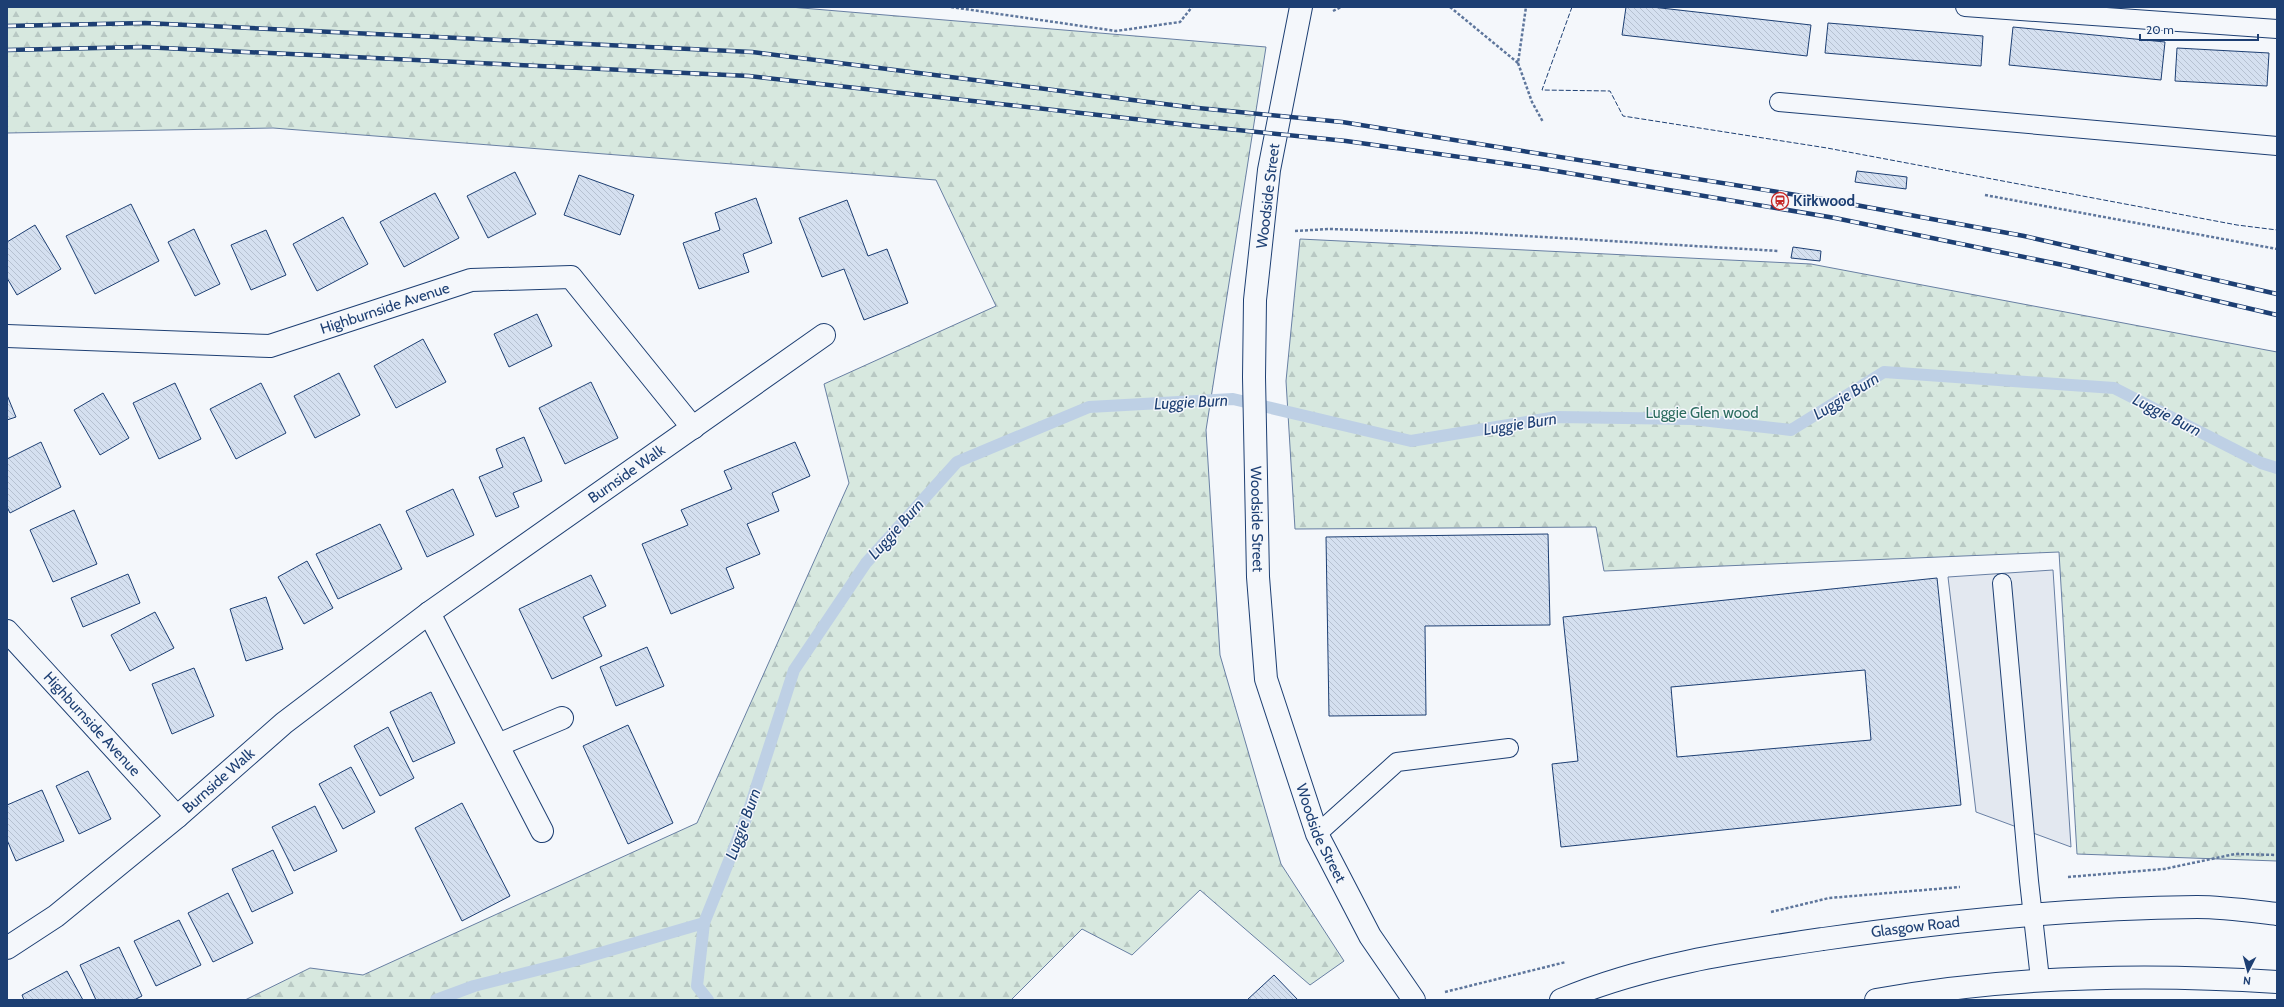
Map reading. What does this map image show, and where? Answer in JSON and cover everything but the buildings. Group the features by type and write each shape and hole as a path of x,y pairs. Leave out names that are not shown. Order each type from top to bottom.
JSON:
{"street":[{"name":"Woodside Street","path":"1301,7 1269,170 1255,300 1254,376 1258,577 1266,679 1317,834 1370,936 1414,1000"},
{"name":"Highburnside Avenue","path":"7,336 270,346 471,280 571,277 693,428"},
{"name":"Burnside Walk","path":"7,948 56,916 177,817 284,723 429,613 824,335"},
{"path":"429,613 542,831"},
{"name":"Highburnside Avenue","path":"7,631 177,817"},
{"path":"498,745 562,718"},
{"name":"Glasgow Road","path":"1561,1000 1608,982 1716,955 1899,928 2034,914 2198,907 2277,914"},
{"path":"1876,1000 2040,979 2189,976 2277,982"}],"lane":[{"path":"1965,7 2277,29"},
{"path":"1779,102 2277,146"},
{"path":"2002,583 2040,979"},
{"path":"1317,834 1397,762 1509,748"}],"path":[{"path":"952,7 1116,31 1180,22 1192,7"},
{"path":"1450,7 1518,63"},
{"path":"1526,7 1518,63 1532,102 1543,122"},
{"path":"1985,195 2277,249"},
{"path":"1262,233 1329,229 1468,233 1779,251"}],"green space":[{"path":"7,7 790,7 1266,47 1206,430 1220,655 1281,864 1344,961 1310,985 1200,890 1132,955 1082,929 1011,1000 245,1000 310,968 363,975 697,823 849,483 824,384 996,306 936,180 273,128 7,133"},
{"name":"Luggie Glen wood","path":"1300,239 1811,264 2277,352 2277,861 2077,854 2059,552 1604,571 1596,527 1295,529 1286,381"}],"shaded area":[{"path":"2053,570 2071,847 1976,812 1948,577"}],"waterway":[{"name":"Luggie Burn","path":"436,1000 474,986 573,961 704,923 747,816 794,670 866,563 957,462 1089,407 1233,399 1411,441 1557,417 1692,419 1791,430 1884,372 2114,388 2261,463 2277,468"},
{"path":"704,923 697,986 708,1000"}],"railway":[{"path":"7,26 145,23 752,52 1188,107 1342,122 1834,201 2024,236 2277,294"},
{"path":"7,50 142,47 749,76 1346,141 1538,168 1835,218 2063,265 2277,315"}],"fence":[{"path":"1572,7 1542,90 1610,91 1623,116 1827,148 2237,225 2277,230"}],"place":[{"name":"Kirkwood","path":"1780,201"}]}
